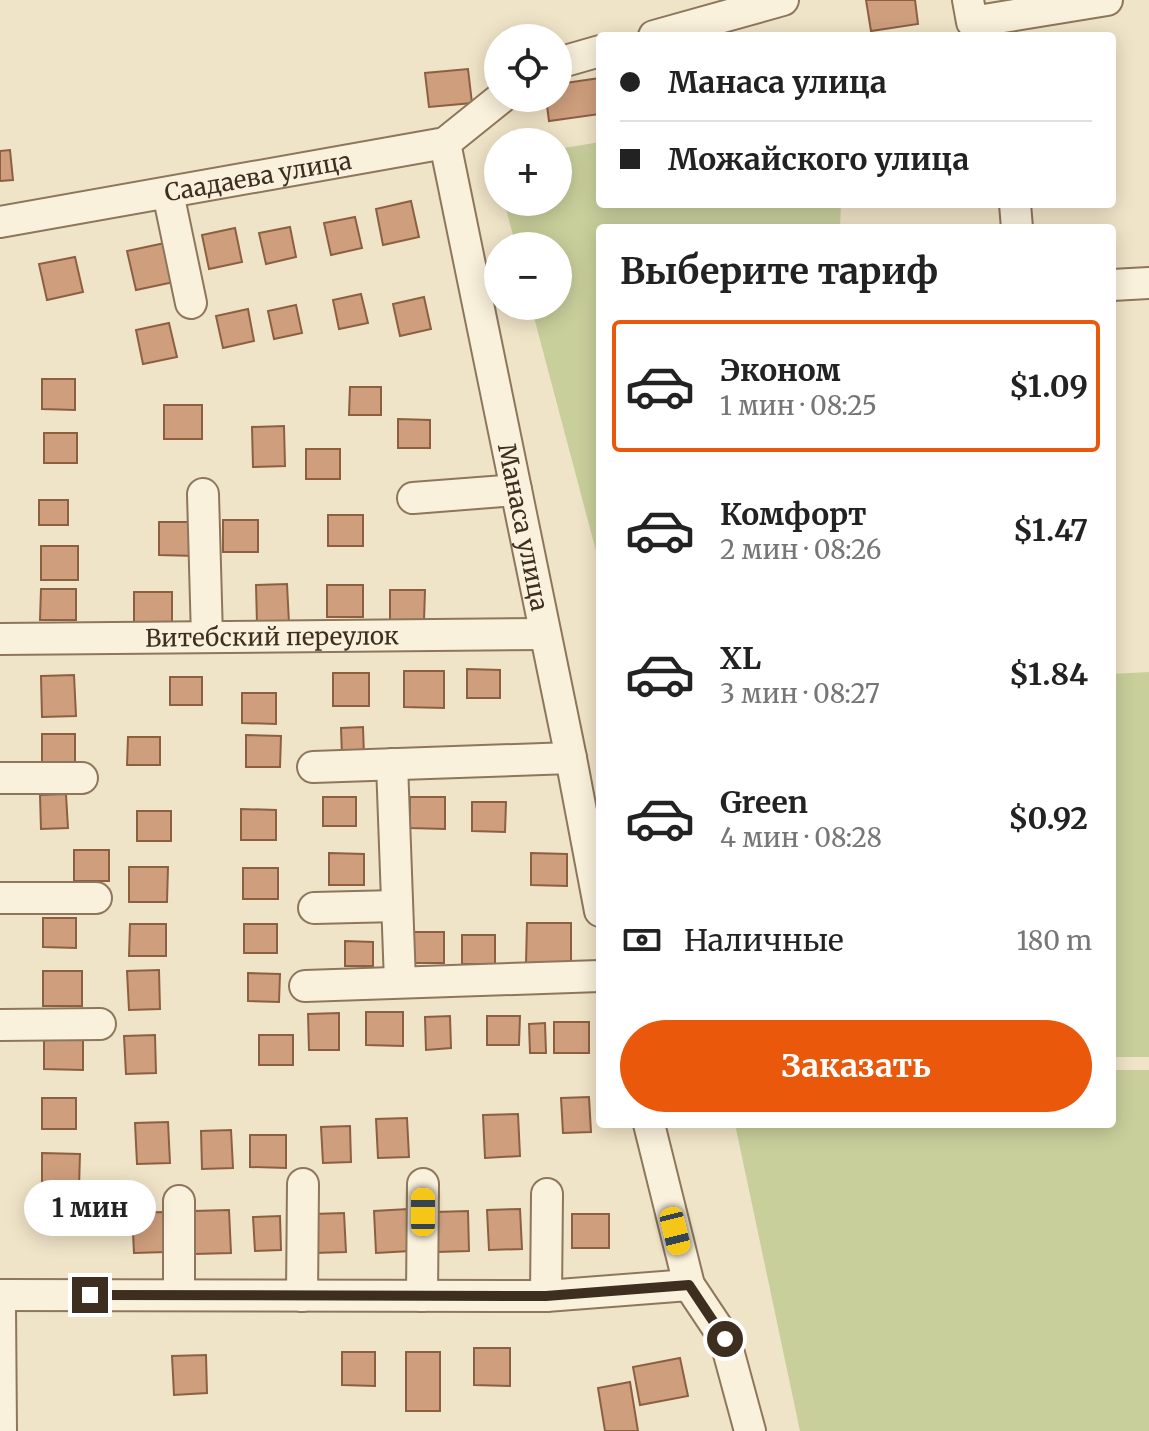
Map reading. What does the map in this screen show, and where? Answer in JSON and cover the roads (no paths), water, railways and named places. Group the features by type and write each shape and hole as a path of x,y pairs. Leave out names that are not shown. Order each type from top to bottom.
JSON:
{"street":[{"path":"668,32 783,0"},
{"path":"968,0 972,22 1001,26 1107,0"},
{"path":"572,59 596,52"},
{"name":"Саадаева улица","path":"0,222 445,143 484,112"},
{"name":"Манаса улица","path":"445,143 596,890"},
{"path":"168,193 191,303"},
{"path":"1116,285 1149,283"},
{"path":"413,498 516,490"},
{"path":"203,494 207,637"},
{"name":"Витебский переулок","path":"0,639 545,634"},
{"path":"313,767 571,758"},
{"path":"392,764 400,982"},
{"path":"0,778 82,778"},
{"path":"0,898 96,898"},
{"path":"314,908 397,906"},
{"path":"305,986 596,976"},
{"path":"0,1025 100,1024"},
{"path":"650,1128 689,1285 725,1339 750,1431"},
{"path":"302,1296 303,1184"},
{"path":"422,1296 423,1184"},
{"path":"546,1296 547,1194"},
{"path":"179,1201 179,1295"},
{"path":"0,1295 546,1296 689,1285"},
{"path":"0,1307 1,1431"}]}
